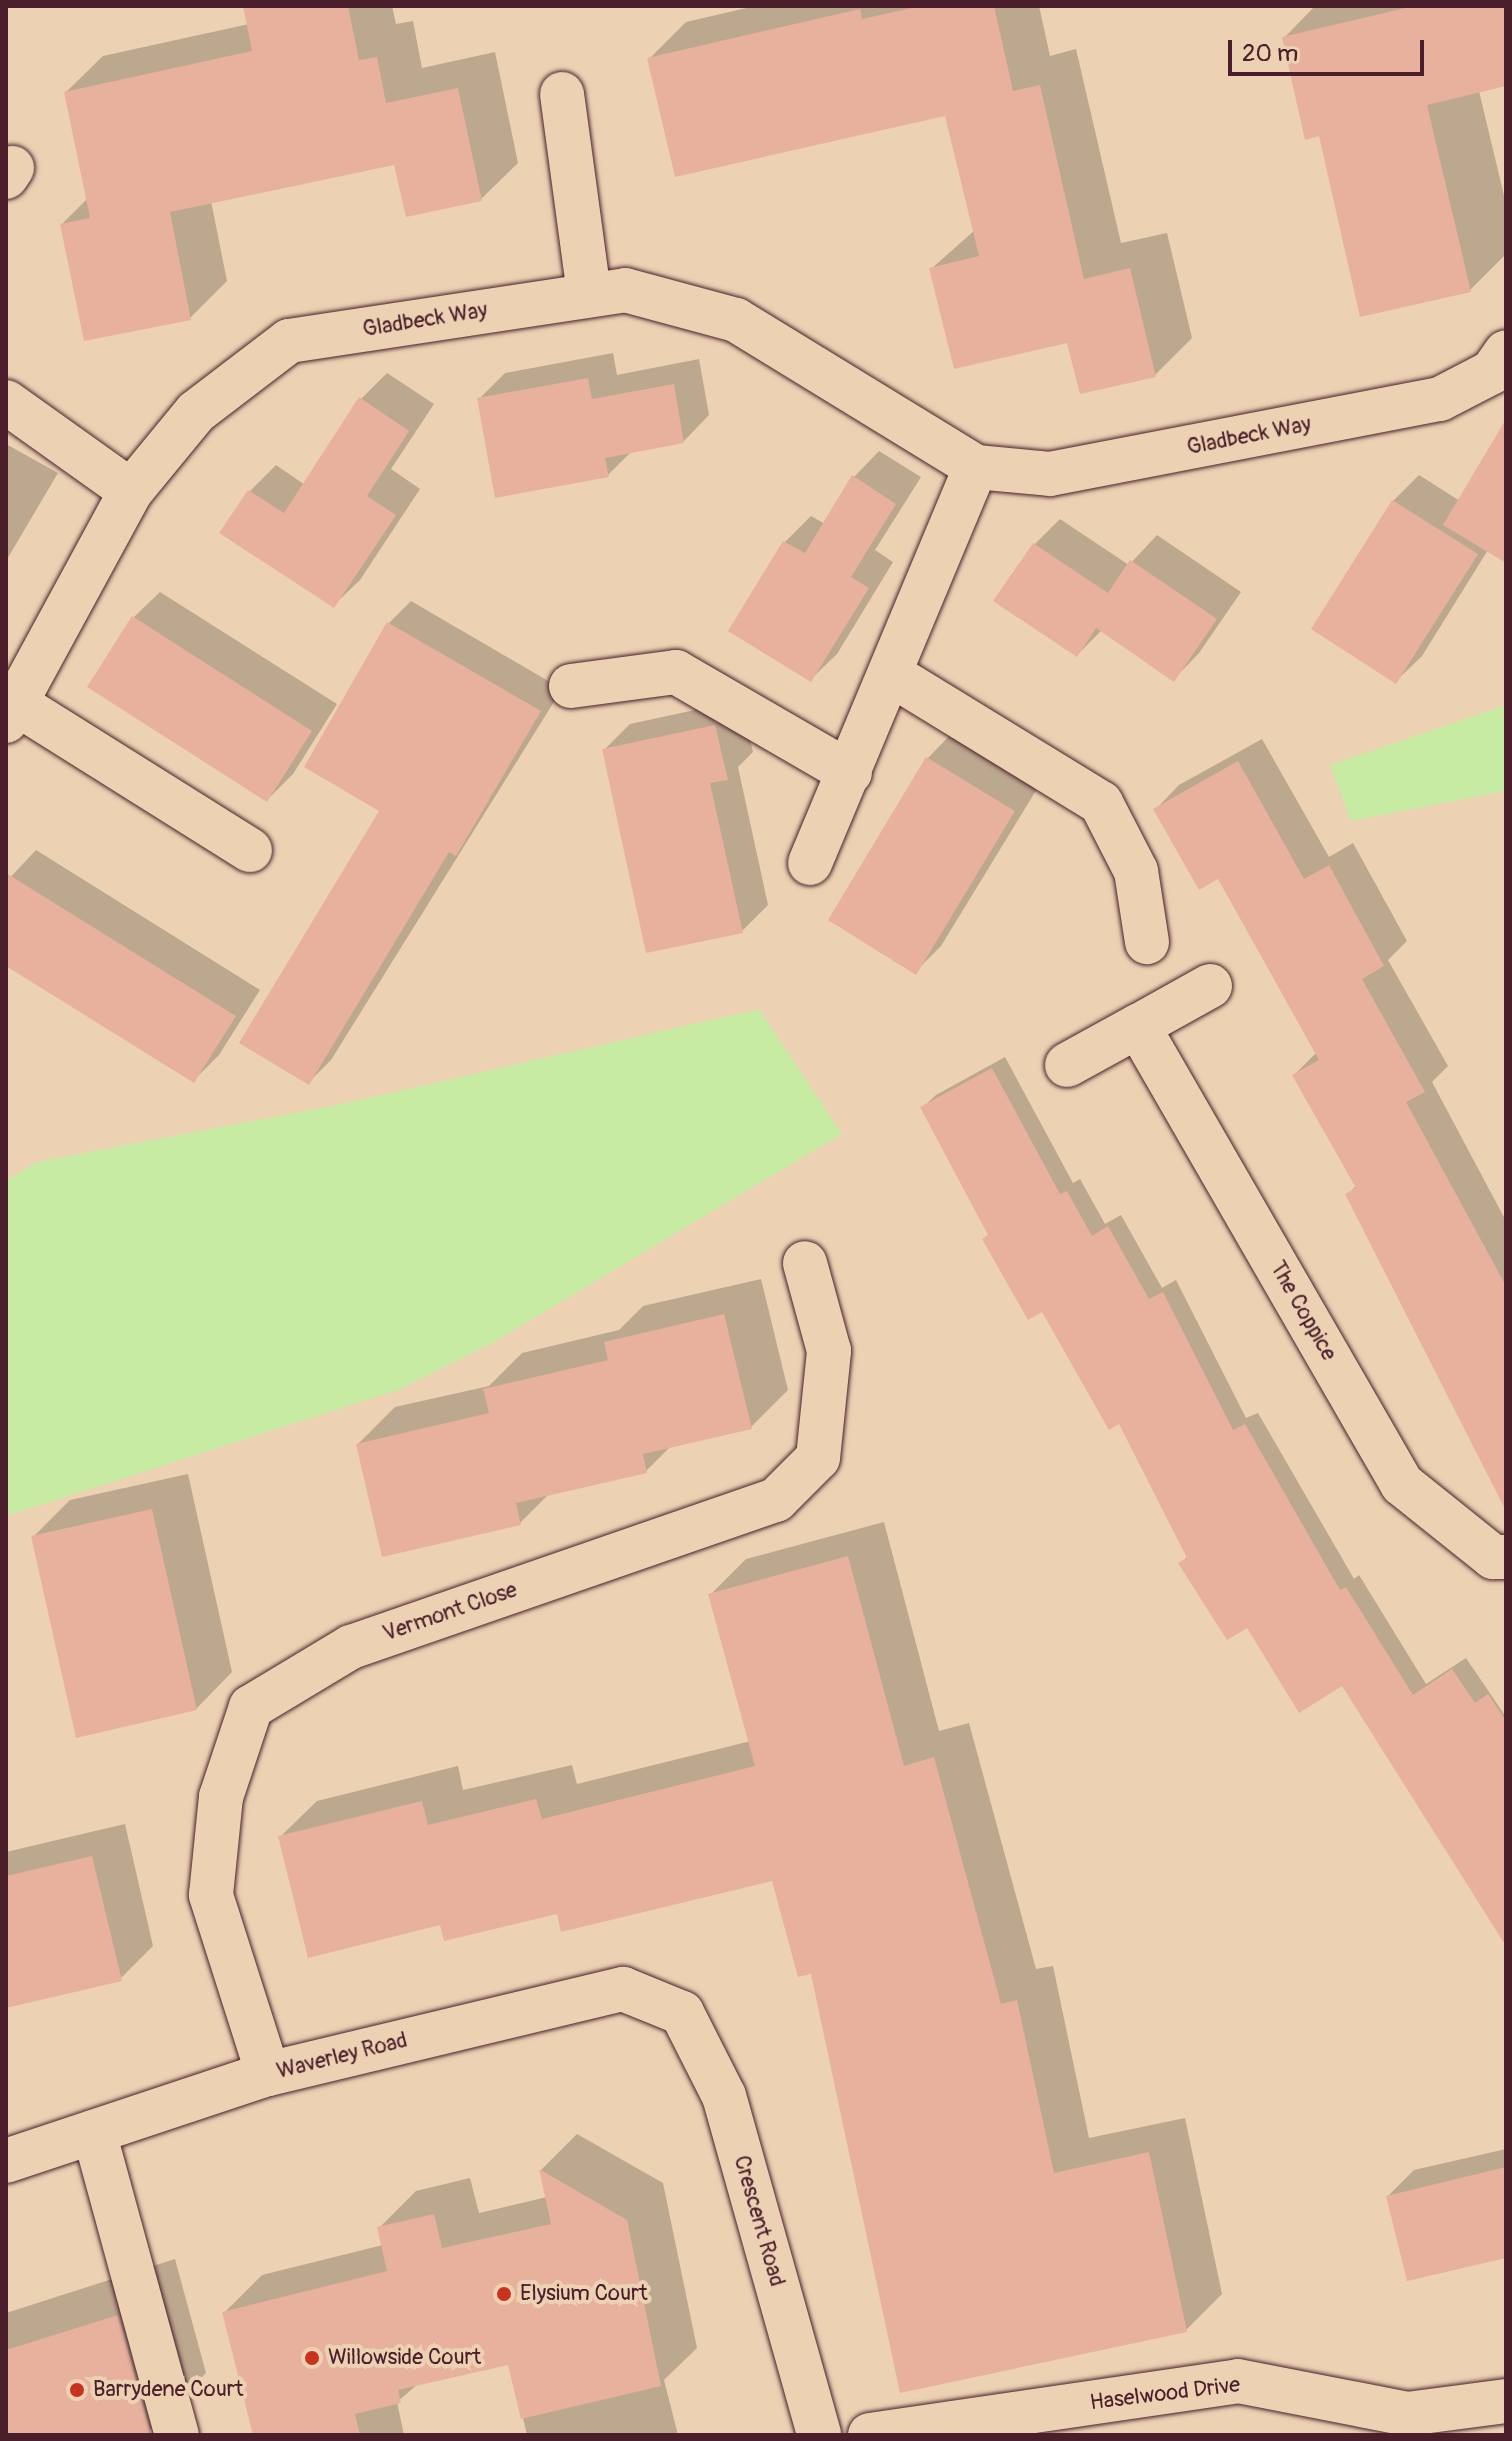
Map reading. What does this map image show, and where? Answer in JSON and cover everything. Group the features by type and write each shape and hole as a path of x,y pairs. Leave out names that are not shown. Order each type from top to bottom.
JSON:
{"street":[{"path":"562,94 589,295"},
{"name":"Gladbeck Way","path":"250,850 11,713 131,491 196,412 289,341 625,290 736,320 976,467 1050,474 1440,399 1492,372 1506,352"},
{"path":"6,402 131,491"},
{"path":"810,863 892,675 976,467"},
{"path":"571,686 676,672 850,773"},
{"path":"892,675 1101,803 1136,871 1147,942"},
{"path":"1067,1065 1210,986"},
{"name":"The Coppice","path":"1138,1026 1402,1484 1493,1557 1506,1557"},
{"name":"Vermont Close","path":"268,2074 211,1895 221,1797 251,1707 351,1647 776,1500 818,1458 829,1351 805,1263"},
{"name":"Waverley Road","path":"6,2161 268,2074 623,1989 682,2013"},
{"name":"Crescent Road","path":"682,2013 724,2096 819,2435"},
{"path":"94,2132 177,2435"},
{"name":"Haselwood Drive","path":"870,2435 1238,2381 1407,2414 1506,2401"}],"green space":[{"path":"1506,705 1506,791 1351,821 1330,765"},
{"path":"759,1009 842,1134 494,1342 398,1390 6,1516 6,1181 36,1162 337,1105"}],"building":[{"path":"243,6 348,6 359,60 377,57 386,103 458,88 482,201 406,217 394,165 170,212 191,320 84,341 60,224 90,218 64,92 252,51"},
{"path":"921,6 994,6 1013,91 1040,85 1084,279 1130,268 1156,377 1080,394 1067,343 954,369 929,268 979,256 945,116 675,177 647,58 860,9 862,19"},
{"path":"1414,6 1506,6 1506,86 1427,105 1471,292 1360,317 1319,136 1305,140 1282,37"},
{"path":"588,378 592,399 674,384 684,443 605,458 609,477 495,498 477,398"},
{"path":"359,397 409,431 367,496 396,515 334,608 219,533 248,490 284,513"},
{"path":"1506,419 1506,563 1443,525"},
{"path":"852,475 896,504 851,577 869,588 811,682 728,631 783,541 805,553"},
{"path":"1392,500 1478,554 1396,684 1311,629"},
{"path":"1033,543 1108,593 1130,560 1217,619 1174,682 1096,628 1077,657 993,601"},
{"path":"132,616 312,731 267,802 87,687"},
{"path":"387,622 541,711 456,856 449,852 309,1085 239,1043 379,811 304,767"},
{"path":"715,725 728,780 710,783 743,933 646,953 602,749"},
{"path":"926,757 1015,811 916,975 828,920"},
{"path":"1238,761 1304,879 1329,865 1384,966 1362,979 1425,1092 1406,1102 1506,1286 1506,1511 1345,1194 1356,1188 1292,1075 1319,1060 1218,879 1199,890 1153,809"},
{"path":"6,873 236,1016 194,1083 6,966"},
{"path":"992,1068 1060,1194 1067,1191 1092,1236 1108,1226 1149,1299 1163,1292 1233,1430 1245,1424 1340,1590 1346,1587 1413,1695 1452,1669 1475,1703 1488,1694 1506,1721 1506,1946 1342,1686 1299,1713 1247,1628 1227,1640 1178,1563 1187,1558 1119,1424 1109,1430 1042,1312 1028,1320 982,1239 988,1235 920,1107"},
{"path":"724,1314 752,1429 643,1454 647,1473 516,1503 521,1525 382,1557 356,1444 489,1413 483,1389 608,1360 604,1342"},
{"path":"152,1509 197,1710 76,1738 31,1536"},
{"path":"848,1556 904,1766 934,1757 1001,2004 1017,2000 1054,2173 1149,2152 1187,2332 900,2393 811,1974 798,1977 772,1881 561,1932 557,1914 444,1941 440,1925 308,1958 278,1836 422,1801 428,1825 536,1799 542,1819 755,1766 708,1594"},
{"path":"92,1856 122,1981 6,2008 6,1876"},
{"path":"1506,2167 1506,2258 1407,2281 1386,2196"},
{"path":"539,2169 627,2220 661,2386 521,2419 508,2365 398,2390 401,2403 355,2414 360,2435 253,2435 222,2312 387,2271 377,2227 434,2214 442,2248 551,2224"},
{"name":"Barrydene Court","path":"118,2315 151,2435 6,2435 6,2350"}],"place":[{"name":"Elysium Court","path":"504,2294"},
{"name":"Willowside Court","path":"312,2358"},
{"name":"Barrydene Court","path":"77,2390"}]}
